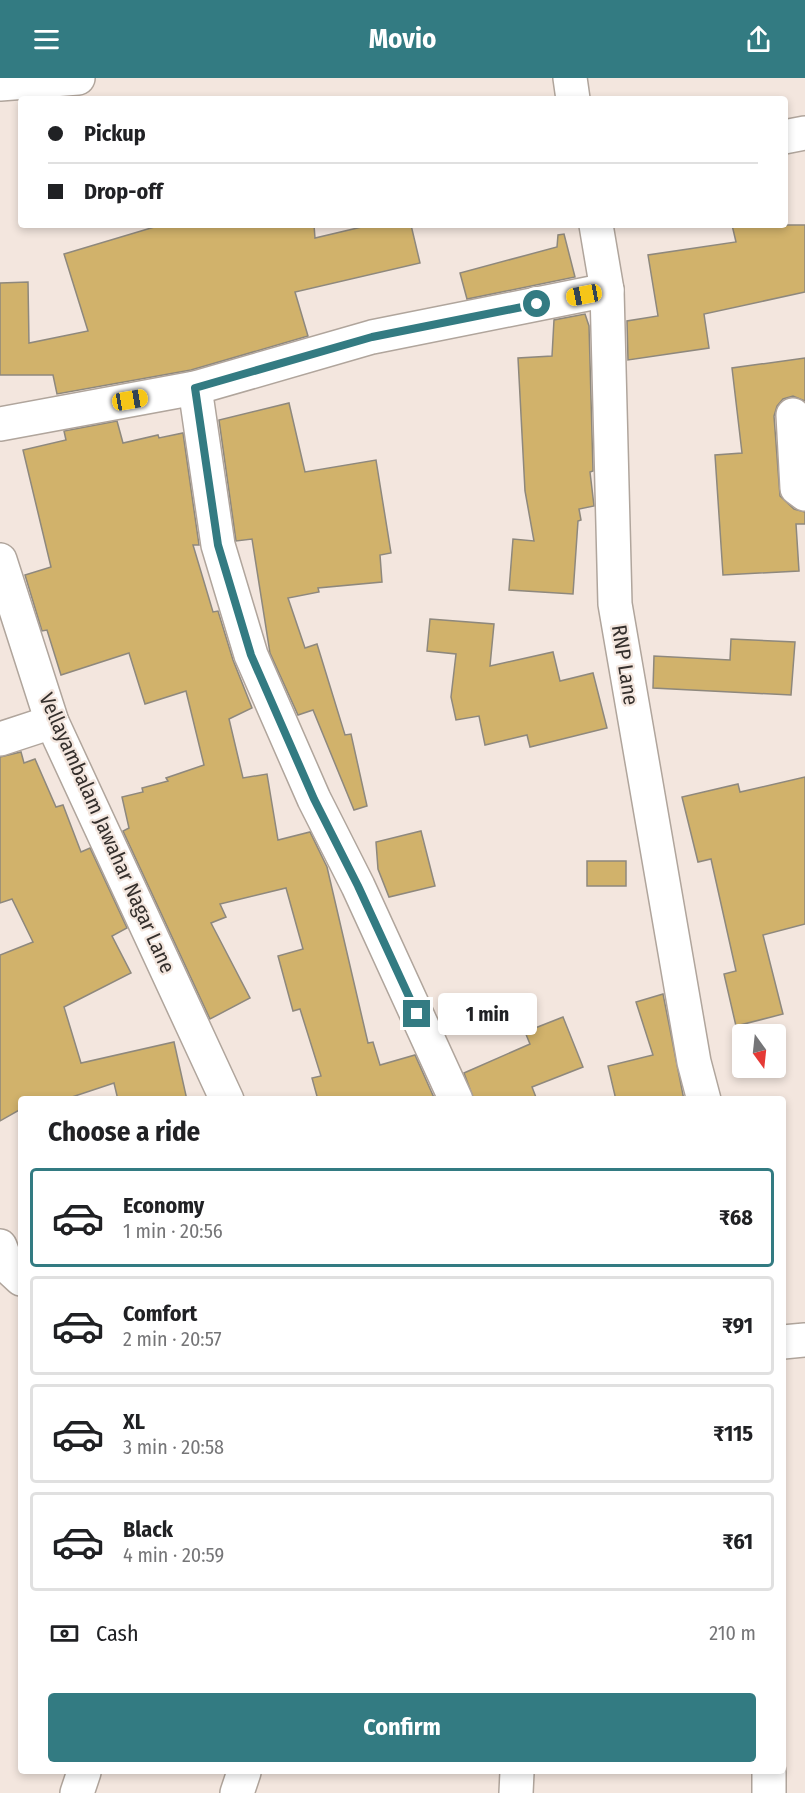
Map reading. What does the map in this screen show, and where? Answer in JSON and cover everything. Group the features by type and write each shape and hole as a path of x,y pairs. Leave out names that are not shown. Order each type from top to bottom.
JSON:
{"street":[{"path":"0,84 78,78"},
{"path":"570,78 573,96"},
{"path":"788,136 805,133"},
{"name":"RNP Lane","path":"596,228 607,291 615,604 694,1062 703,1096"},
{"path":"0,424 195,388 372,337 607,291"},
{"path":"195,388 218,545 251,655 314,799 358,886 454,1096"},
{"path":"793,415 797,488 805,494"},
{"name":"Vellayambalam Jawahar Nagar Lane","path":"0,561 52,722 225,1096"},
{"path":"0,739 52,722"},
{"path":"786,1342 805,1340"},
{"path":"77,1793 83,1774"},
{"path":"237,1793 243,1774"},
{"path":"516,1793 517,1774"},
{"path":"769,1774 769,1793"}],"building":[{"path":"788,225 805,225 805,292 704,314 709,348 628,360 627,321 658,316 648,255 736,242 733,228 788,228"},
{"path":"151,228 314,228 315,238 357,228 412,228 420,263 295,292 308,336 191,370 57,394 53,375 0,375 0,283 28,282 29,343 88,331 64,254"},
{"path":"564,234 575,277 467,299 460,273 557,247 558,235"},
{"path":"585,314 589,326 593,471 590,472 594,506 579,509 581,520 578,521 573,594 509,590 513,539 534,541 525,491 518,358 552,356 554,320"},
{"path":"805,358 805,401 793,396 783,399 777,406 774,416 780,496 794,509 805,512 805,524 796,524 799,571 723,575 715,455 742,453 732,368"},
{"path":"289,403 305,472 376,460 391,553 380,555 382,582 318,588 319,592 288,598 305,648 317,644 345,735 351,734 367,806 354,810 313,710 298,715 270,653 252,539 236,541 219,420"},
{"path":"117,421 123,443 158,435 159,438 183,433 199,545 193,545 213,612 218,611 233,660 252,708 229,719 243,778 267,774 278,840 310,832 327,867 368,1043 373,1042 380,1065 415,1055 433,1096 317,1096 312,1078 321,1076 300,1009 293,1011 278,956 303,949 286,888 220,904 226,917 211,923 250,998 210,1019 123,831 129,828 122,797 143,792 142,788 168,781 166,778 204,765 186,691 145,704 129,653 61,675 47,630 42,631 25,575 51,567 23,450 66,440 64,431"},
{"path":"430,619 494,624 490,666 553,652 560,681 593,673 607,728 530,747 527,735 485,745 479,716 456,720 451,697 456,654 427,651"},
{"path":"731,639 795,642 791,695 653,688 654,656 730,660"},
{"path":"21,752 24,763 35,759 56,807 63,805 81,852 90,848 127,928 112,936 131,973 64,1007 81,1063 174,1042 186,1096 117,1096 114,1083 75,1096 18,1096 18,1111 0,1121 0,955 33,942 12,899 0,903 0,757"},
{"path":"805,777 805,924 763,935 783,1014 736,1024 724,974 736,971 711,859 698,862 682,797 738,784 740,792"},
{"path":"421,831 435,886 389,897 378,869 376,842"},
{"path":"587,861 626,861 626,886 587,886"},
{"path":"663,994 683,1096 615,1096 608,1066 653,1055 636,1002"},
{"path":"563,1017 583,1067 532,1087 535,1096 473,1096 464,1073 530,1044 525,1032"}],"route":[{"path":"417,1014 358,886 314,799 251,655 218,545 195,388 372,337 537,304"}]}
